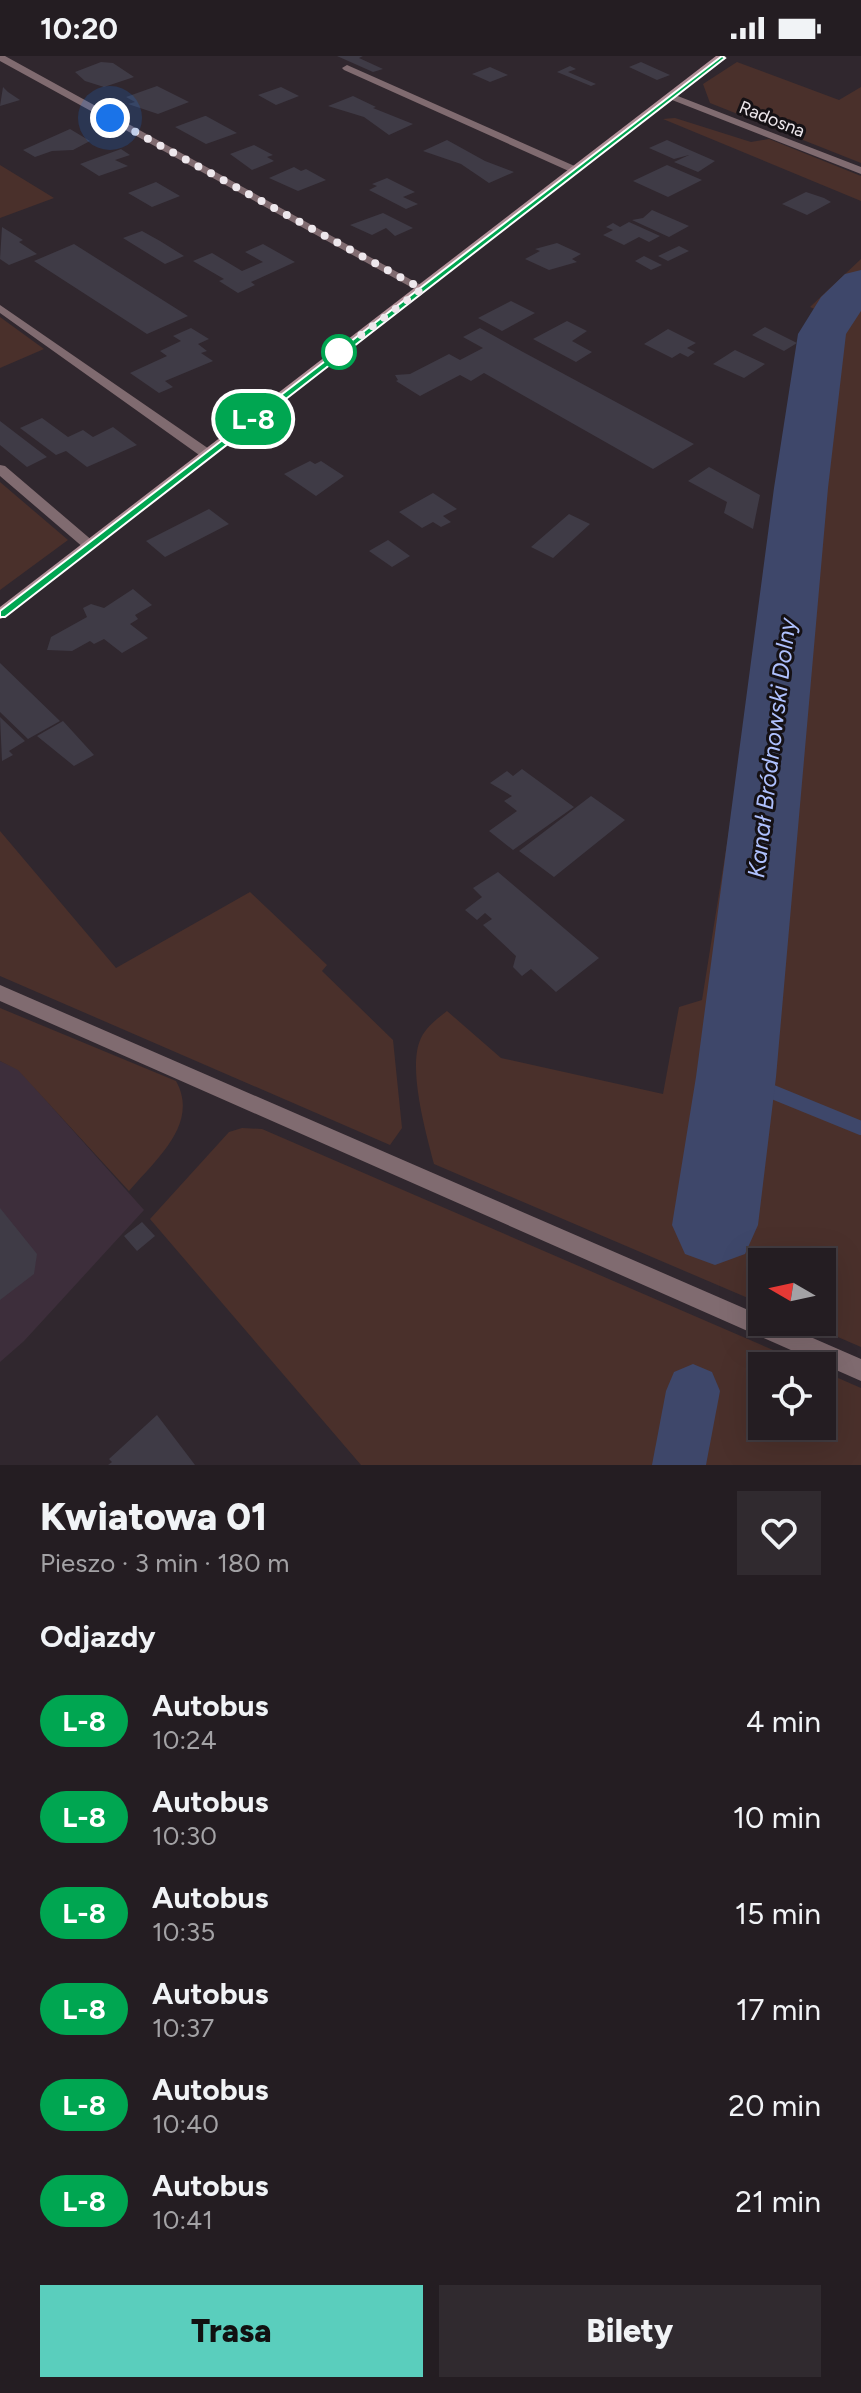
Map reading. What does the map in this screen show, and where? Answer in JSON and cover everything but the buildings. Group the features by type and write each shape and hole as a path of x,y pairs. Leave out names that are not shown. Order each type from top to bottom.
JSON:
{"street":[{"path":"0,614 721,56"},
{"path":"0,57 422,289"},
{"path":"347,68 575,170"},
{"name":"Radosna","path":"670,96 861,171"},
{"path":"0,308 207,454"},
{"path":"0,469 89,545"},
{"path":"0,993 861,1370"}],"shaded area":[{"path":"737,62 839,100 861,87 861,163 710,103 703,84"},
{"path":"675,118 751,142 769,139 861,176 861,201 663,119"},
{"path":"0,165 54,198 0,218"},
{"path":"861,259 861,1347 835,1336 836,1248 748,1248 748,1298 434,1164 419,1100 416,1066 417,1050 423,1034 447,1011 501,1058 663,1094 679,1007 702,1000 810,323 821,312 810,307"},
{"path":"0,317 44,349 0,368"},
{"path":"0,482 68,540 0,590"},
{"path":"0,831 116,968 250,892 327,965 322,971 393,1040 402,1128 390,1145 0,976"},
{"path":"0,1008 176,1081 182,1097 179,1127 162,1154 129,1191 18,1070 0,1061"},
{"path":"0,1061 18,1069 144,1210 24,1341 0,1362"},
{"path":"242,1128 262,1129 778,1352 748,1352 748,1440 836,1440 836,1377 861,1388 861,1465 361,1465 150,1219 229,1132"}],"waterway":[{"name":"Kanał Bródnowski Dolny","path":"715,1225 736,1077 801,488 822,334 838,307 861,284"},
{"path":"736,1077 861,1128"},
{"name":"Kanał Bródnowski Dolny","path":"679,1465 693,1391"}],"bus line":[{"name":"L-8","path":"0,614 722,56"}],"route":[{"path":"110,118 422,289 339,352"}]}
